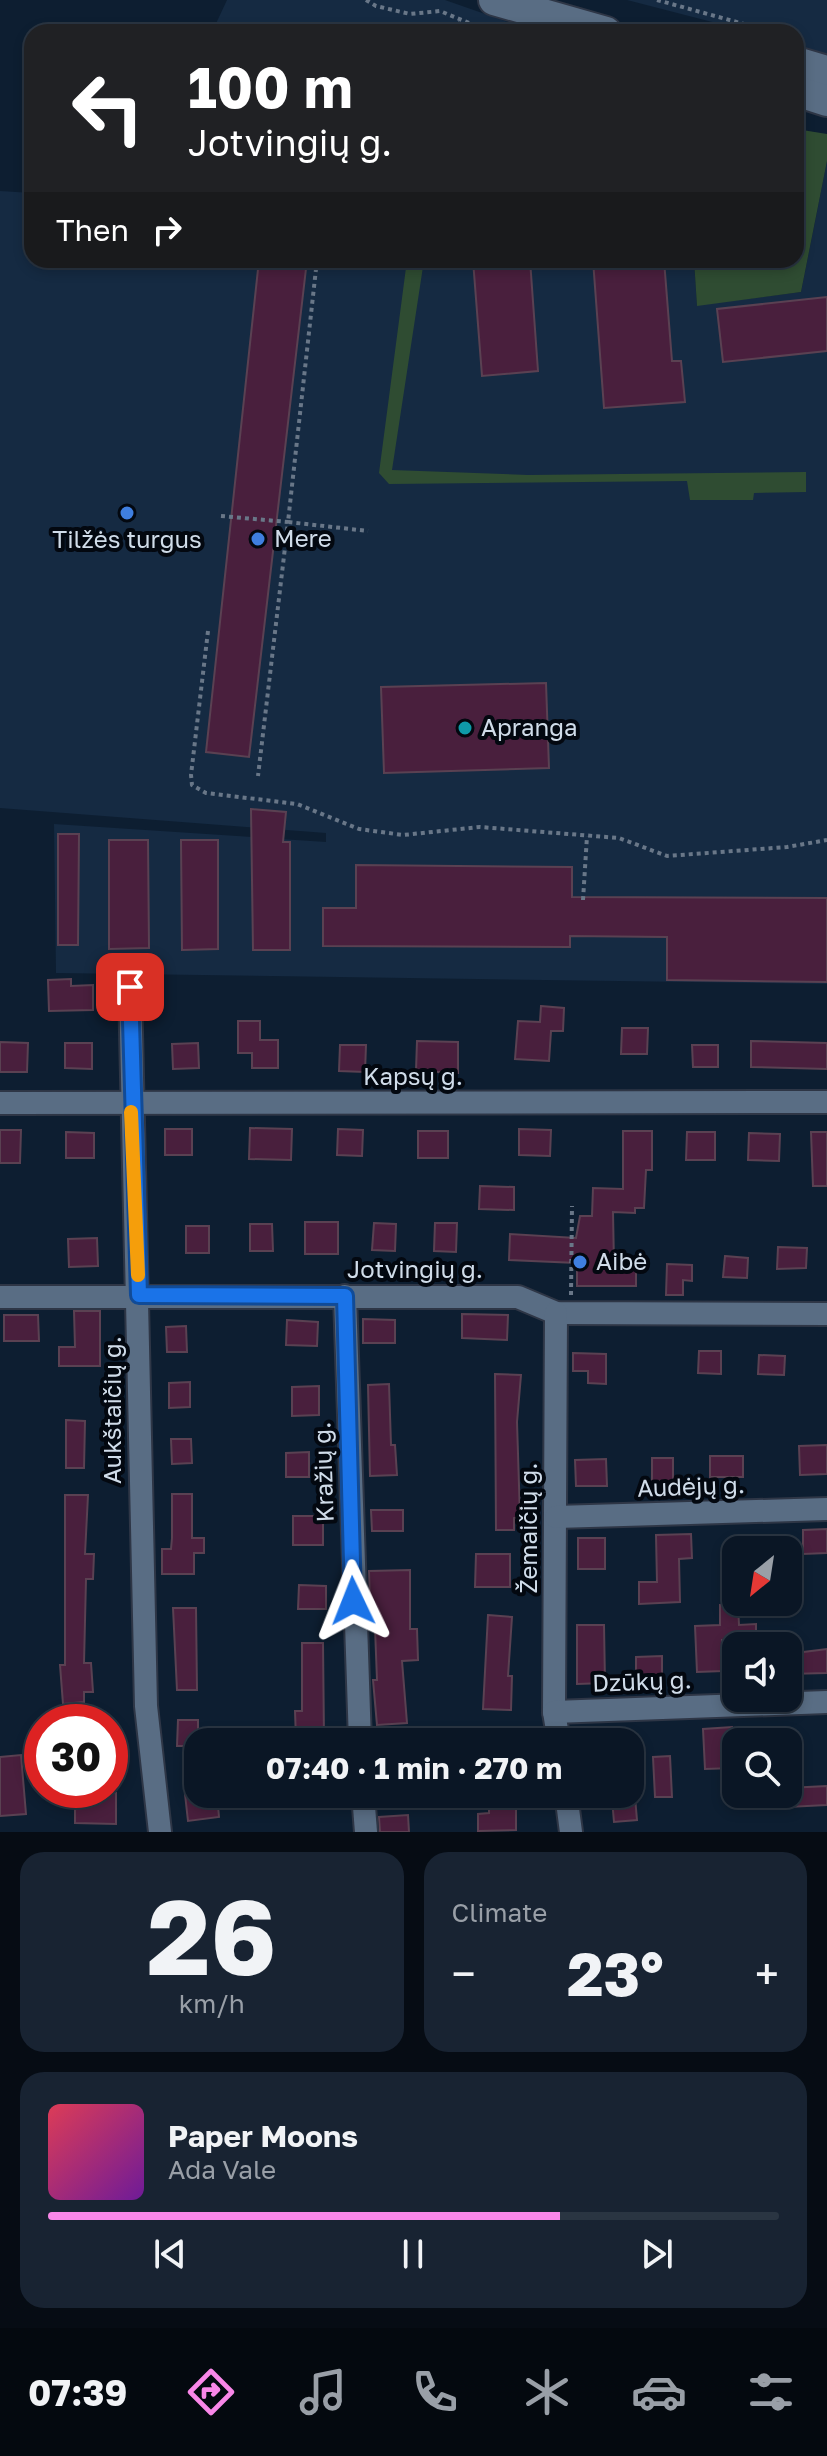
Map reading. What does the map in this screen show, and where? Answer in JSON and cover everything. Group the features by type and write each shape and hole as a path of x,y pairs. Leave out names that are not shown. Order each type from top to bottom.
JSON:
{"main road":[{"path":"494,0 578,24"},
{"path":"804,64 827,71"},
{"path":"804,94 827,101"}],"street":[{"name":"Aukštaičių g.","path":"130,987 131,1104 139,1295 139,1511 145,1676 160,1832"},
{"name":"Kapsų g.","path":"0,1103 827,1102"},
{"name":"Kražių g.","path":"345,1296 360,1728"},
{"name":"Jotvingių g.","path":"0,1297 518,1297 563,1313 827,1314"},
{"name":"Žemaičių g.","path":"557,1728 554,1712 556,1517 563,1313"},
{"name":"Audėjų g.","path":"556,1517 827,1509"},
{"name":"Dzūkų g.","path":"554,1712 827,1702"},
{"path":"364,1808 366,1832"},
{"path":"568,1808 571,1832"}],"path":[{"path":"366,0 376,6 410,14 440,11 472,24"},
{"path":"657,0 744,24"},
{"path":"459,24 462,20"},
{"path":"258,776 316,268"},
{"path":"221,516 368,531"},
{"path":"208,631 191,775 192,785 206,793 297,804 359,829 403,835 480,827 619,838 667,856 787,847 827,840"},
{"path":"583,900 587,836"},
{"path":"563,1313 572,1206"}],"shaded area":[{"path":"227,0 445,0 513,24 216,24"},
{"path":"627,0 827,0 827,57 804,50 804,24 720,24"},
{"path":"827,161 827,984 56,973 54,824 326,842 326,833 0,808 0,191 24,192 24,268 695,268 697,305 801,292"}],"green space":[{"path":"804,130 827,134 827,161 801,292 697,306 695,268 804,268"},
{"path":"406,268 423,268 392,470 528,475 806,472 806,492 754,493 753,500 690,500 687,481 389,484 379,473"}],"building":[{"path":"258,268 306,268 249,757 206,752"},
{"path":"474,268 531,268 538,371 482,376"},
{"path":"594,268 665,268 672,361 681,361 685,402 604,408"},
{"path":"827,297 827,351 723,362 717,309"},
{"name":"Apranga","path":"546,683 549,768 384,773 381,687"},
{"path":"251,809 286,812 283,842 290,842 290,950 253,950"},
{"path":"58,834 79,834 78,945 58,945"},
{"path":"109,840 148,840 149,948 109,949"},
{"path":"181,840 218,840 218,949 182,950"},
{"path":"356,865 572,867 572,897 827,898 827,982 667,980 667,937 570,936 570,947 323,946 323,908 356,908"},
{"path":"71,979 71,986 93,985 93,1010 49,1011 48,980"},
{"path":"541,1006 564,1008 563,1031 551,1031 549,1061 515,1059 518,1021 540,1022"},
{"path":"238,1021 260,1021 260,1040 278,1040 278,1068 252,1068 252,1053 238,1053"},
{"path":"622,1028 648,1028 647,1054 621,1054"},
{"path":"417,1041 458,1042 458,1073 416,1071"},
{"path":"751,1041 827,1043 827,1069 751,1067"},
{"path":"0,1042 28,1043 27,1072 0,1072"},
{"path":"65,1043 92,1043 92,1069 65,1068"},
{"path":"198,1043 199,1068 173,1069 172,1044"},
{"path":"340,1045 366,1045 365,1072 339,1071"},
{"path":"692,1045 718,1045 718,1067 693,1067"},
{"path":"250,1128 292,1129 291,1160 249,1159"},
{"path":"165,1129 192,1129 192,1155 165,1155"},
{"path":"338,1129 363,1130 362,1156 337,1155"},
{"path":"519,1129 551,1130 550,1156 519,1155"},
{"path":"0,1130 21,1130 20,1163 0,1163"},
{"path":"418,1131 448,1131 448,1158 418,1158"},
{"path":"623,1131 652,1131 652,1170 646,1170 644,1208 635,1208 635,1213 613,1212 614,1265 636,1265 636,1286 577,1286 577,1263 509,1260 510,1234 576,1238 580,1216 592,1216 593,1188 623,1189"},
{"path":"66,1132 94,1133 94,1158 66,1158"},
{"path":"687,1132 715,1132 715,1160 686,1160"},
{"path":"811,1132 827,1132 827,1186 813,1186"},
{"path":"749,1133 780,1134 779,1161 748,1160"},
{"path":"480,1186 514,1187 514,1210 479,1209"},
{"path":"305,1222 338,1222 338,1254 305,1254"},
{"path":"374,1223 396,1224 395,1251 372,1250"},
{"path":"435,1223 457,1223 456,1252 434,1251"},
{"path":"250,1224 272,1224 273,1251 250,1251"},
{"path":"186,1226 209,1226 209,1253 186,1253"},
{"path":"97,1238 98,1266 69,1267 68,1239"},
{"path":"778,1247 807,1248 806,1268 777,1269"},
{"path":"725,1256 748,1258 747,1278 723,1277"},
{"path":"667,1264 692,1265 692,1281 683,1280 683,1295 666,1295"},
{"path":"74,1311 100,1311 100,1366 59,1366 59,1347 75,1347"},
{"path":"462,1314 508,1315 507,1340 462,1338"},
{"path":"4,1315 38,1315 39,1341 4,1341"},
{"path":"363,1319 395,1320 395,1343 363,1343"},
{"path":"287,1320 318,1322 317,1346 286,1345"},
{"path":"186,1326 187,1352 167,1352 166,1327"},
{"path":"699,1351 721,1351 721,1374 698,1373"},
{"path":"573,1353 606,1354 606,1384 588,1383 588,1371 573,1371"},
{"path":"759,1355 785,1356 784,1375 758,1374"},
{"path":"495,1374 521,1375 517,1422 520,1517 514,1518 514,1530 496,1530"},
{"path":"190,1382 190,1407 169,1408 169,1383"},
{"path":"389,1384 391,1445 395,1445 397,1475 370,1476 368,1385"},
{"path":"319,1386 319,1415 292,1416 292,1387"},
{"path":"66,1420 85,1421 84,1468 66,1468"},
{"path":"171,1439 191,1439 192,1463 172,1464"},
{"path":"827,1445 827,1474 800,1475 799,1446"},
{"path":"309,1452 309,1477 286,1477 286,1453"},
{"path":"710,1456 743,1456 743,1477 710,1477"},
{"path":"652,1458 673,1458 673,1481 652,1481"},
{"path":"606,1459 607,1486 576,1486 575,1460"},
{"path":"172,1494 192,1494 192,1538 204,1538 204,1553 194,1553 194,1574 162,1574 162,1549 171,1549"},
{"path":"65,1495 88,1495 85,1554 94,1554 93,1579 86,1579 84,1663 91,1663 93,1692 84,1692 84,1702 63,1704 60,1665 65,1665"},
{"path":"371,1510 403,1510 403,1531 372,1531"},
{"path":"293,1516 323,1516 323,1545 293,1545"},
{"path":"827,1529 827,1553 803,1554 803,1530"},
{"path":"691,1534 692,1558 679,1559 680,1602 639,1604 639,1582 657,1582 656,1535"},
{"path":"578,1538 605,1538 605,1569 578,1569"},
{"path":"476,1554 510,1554 510,1587 475,1587"},
{"path":"410,1570 410,1629 417,1629 418,1660 402,1661 407,1723 377,1725 373,1680 377,1680 374,1602 370,1602 369,1571"},
{"path":"299,1585 326,1586 326,1609 298,1609"},
{"path":"722,1605 722,1616 739,1616 739,1625 756,1624 756,1632 722,1632 722,1671 697,1672 695,1626 720,1625"},
{"path":"173,1608 196,1608 197,1690 177,1690"},
{"path":"488,1615 512,1617 508,1676 512,1676 511,1710 483,1709"},
{"path":"577,1625 604,1625 605,1683 577,1684"},
{"path":"302,1643 323,1643 324,1728 296,1728 295,1711 302,1711"},
{"path":"827,1649 827,1673 802,1674 802,1652"},
{"path":"662,1656 662,1680 636,1680 636,1657"},
{"path":"178,1720 198,1720 198,1728 184,1728 184,1746 177,1746"},
{"path":"732,1727 722,1728 722,1768 705,1769 703,1729"},
{"path":"21,1755 26,1814 0,1816 0,1757"},
{"path":"670,1756 672,1797 655,1797 653,1757"},
{"path":"827,1786 827,1805 802,1806 802,1787"},
{"path":"75,1808 116,1808 116,1824 75,1823"},
{"path":"187,1808 218,1808 219,1817 188,1821"},
{"path":"489,1808 516,1808 516,1830 478,1831 478,1814 489,1813"},
{"path":"613,1808 636,1808 637,1820 614,1822"},
{"path":"408,1815 409,1832 380,1832 379,1817"}],"slow traffic":[{"path":"131,1112 138,1275"}],"place":[{"name":"Tilžės turgus","path":"127,513"},
{"name":"Mere","path":"258,539"},
{"name":"Apranga","path":"465,728"},
{"name":"Aibė","path":"580,1262"}],"route":[{"path":"130,987 131,1104 139,1295 345,1296 353,1601"}]}
